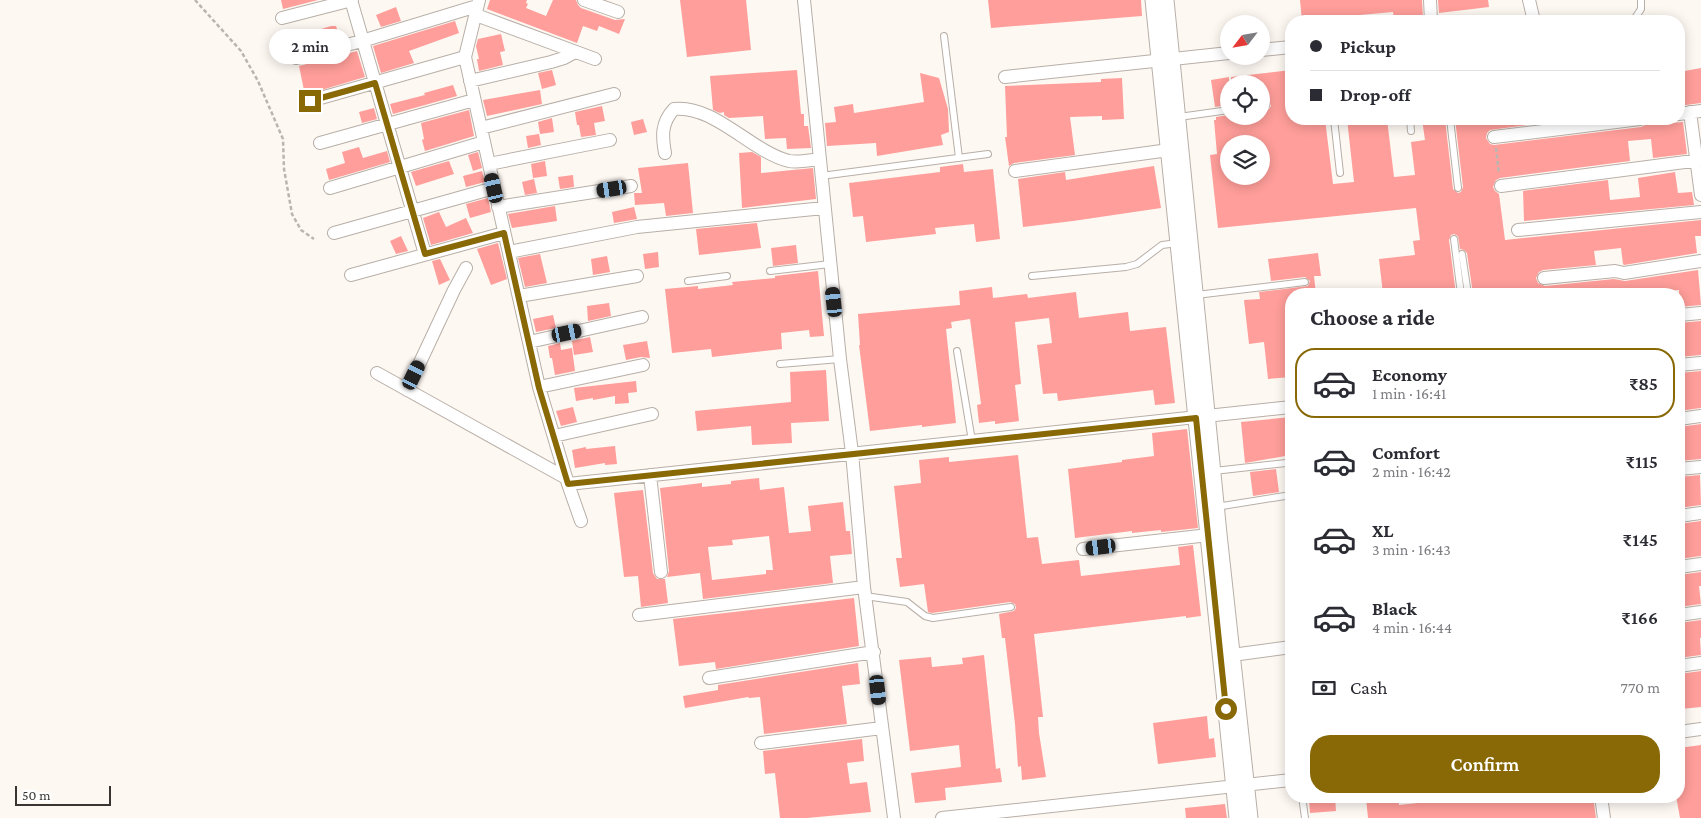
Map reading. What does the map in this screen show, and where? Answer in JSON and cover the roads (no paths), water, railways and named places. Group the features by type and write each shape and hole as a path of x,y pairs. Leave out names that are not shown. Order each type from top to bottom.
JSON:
{"street":[{"path":"282,18 351,0 425,254"},
{"path":"584,0 618,12"},
{"path":"804,0 824,208 852,453 864,591 874,652 894,818"},
{"path":"1153,0 1178,117 1195,296 1209,535 1241,786 1250,818"},
{"path":"1166,0 1169,150 1178,243 1201,417 1213,471 1232,655 1241,786 1237,818"},
{"path":"1430,0 1431,15"},
{"path":"1529,0 1533,15"},
{"path":"477,7 465,57 539,388 581,521"},
{"path":"296,58 362,41 477,7 575,52 595,59"},
{"path":"1270,49 1285,48"},
{"path":"470,81 551,62 575,52"},
{"path":"1005,77 1220,54"},
{"path":"310,101 465,57"},
{"path":"481,128 614,94"},
{"path":"320,143 474,100"},
{"path":"665,153 662,134 664,123 674,109 683,108 711,118 778,157 800,162 820,159"},
{"path":"1690,112 1699,160 1701,195"},
{"path":"1494,137 1547,125"},
{"path":"489,164 610,140"},
{"path":"330,188 484,142"},
{"path":"1015,171 1169,150"},
{"path":"1501,186 1699,160"},
{"path":"498,207 631,186"},
{"path":"334,233 494,188"},
{"path":"509,252 637,227 824,208"},
{"path":"1518,230 1701,212"},
{"path":"351,275 504,233"},
{"path":"1544,278 1615,271 1624,273 1701,261"},
{"path":"407,390 466,268"},
{"path":"519,296 636,276"},
{"path":"1685,314 1701,313"},
{"path":"529,342 642,317"},
{"path":"1685,365 1701,364"},
{"path":"539,388 643,365"},
{"path":"377,374 567,481 650,475 1285,408"},
{"path":"554,436 652,414"},
{"path":"1685,418 1701,416"},
{"path":"1685,468 1701,467"},
{"path":"650,475 661,572"},
{"path":"1685,515 1701,513"},
{"path":"1083,549 1209,535"},
{"path":"1685,565 1701,564"},
{"path":"639,614 864,591"},
{"path":"1685,614 1701,612"},
{"path":"1232,655 1285,648"},
{"path":"709,678 874,652"},
{"path":"1685,665 1701,663"},
{"path":"761,743 882,728"},
{"path":"1685,731 1701,729"},
{"path":"942,818 1285,781"},
{"path":"1602,803 1604,818"}],"lane":[{"path":"1637,15 1641,9 1641,0"},
{"path":"944,36 959,158"},
{"path":"1178,117 1220,111"},
{"path":"1335,125 1340,173"},
{"path":"1410,125 1411,131"},
{"path":"1451,125 1458,188"},
{"path":"821,176 988,154"},
{"path":"1454,239 1460,288"},
{"path":"1032,276 1126,267 1137,264 1162,245 1178,243"},
{"path":"1462,254 1467,288"},
{"path":"770,271 830,264"},
{"path":"688,281 726,276"},
{"path":"1195,296 1304,282"},
{"path":"957,351 972,441"},
{"path":"780,364 840,359"},
{"path":"1213,471 1285,463"},
{"path":"1216,507 1285,497"},
{"path":"864,591 907,602 925,616 933,618 1011,607"},
{"path":"1303,803 1305,818"}]}
